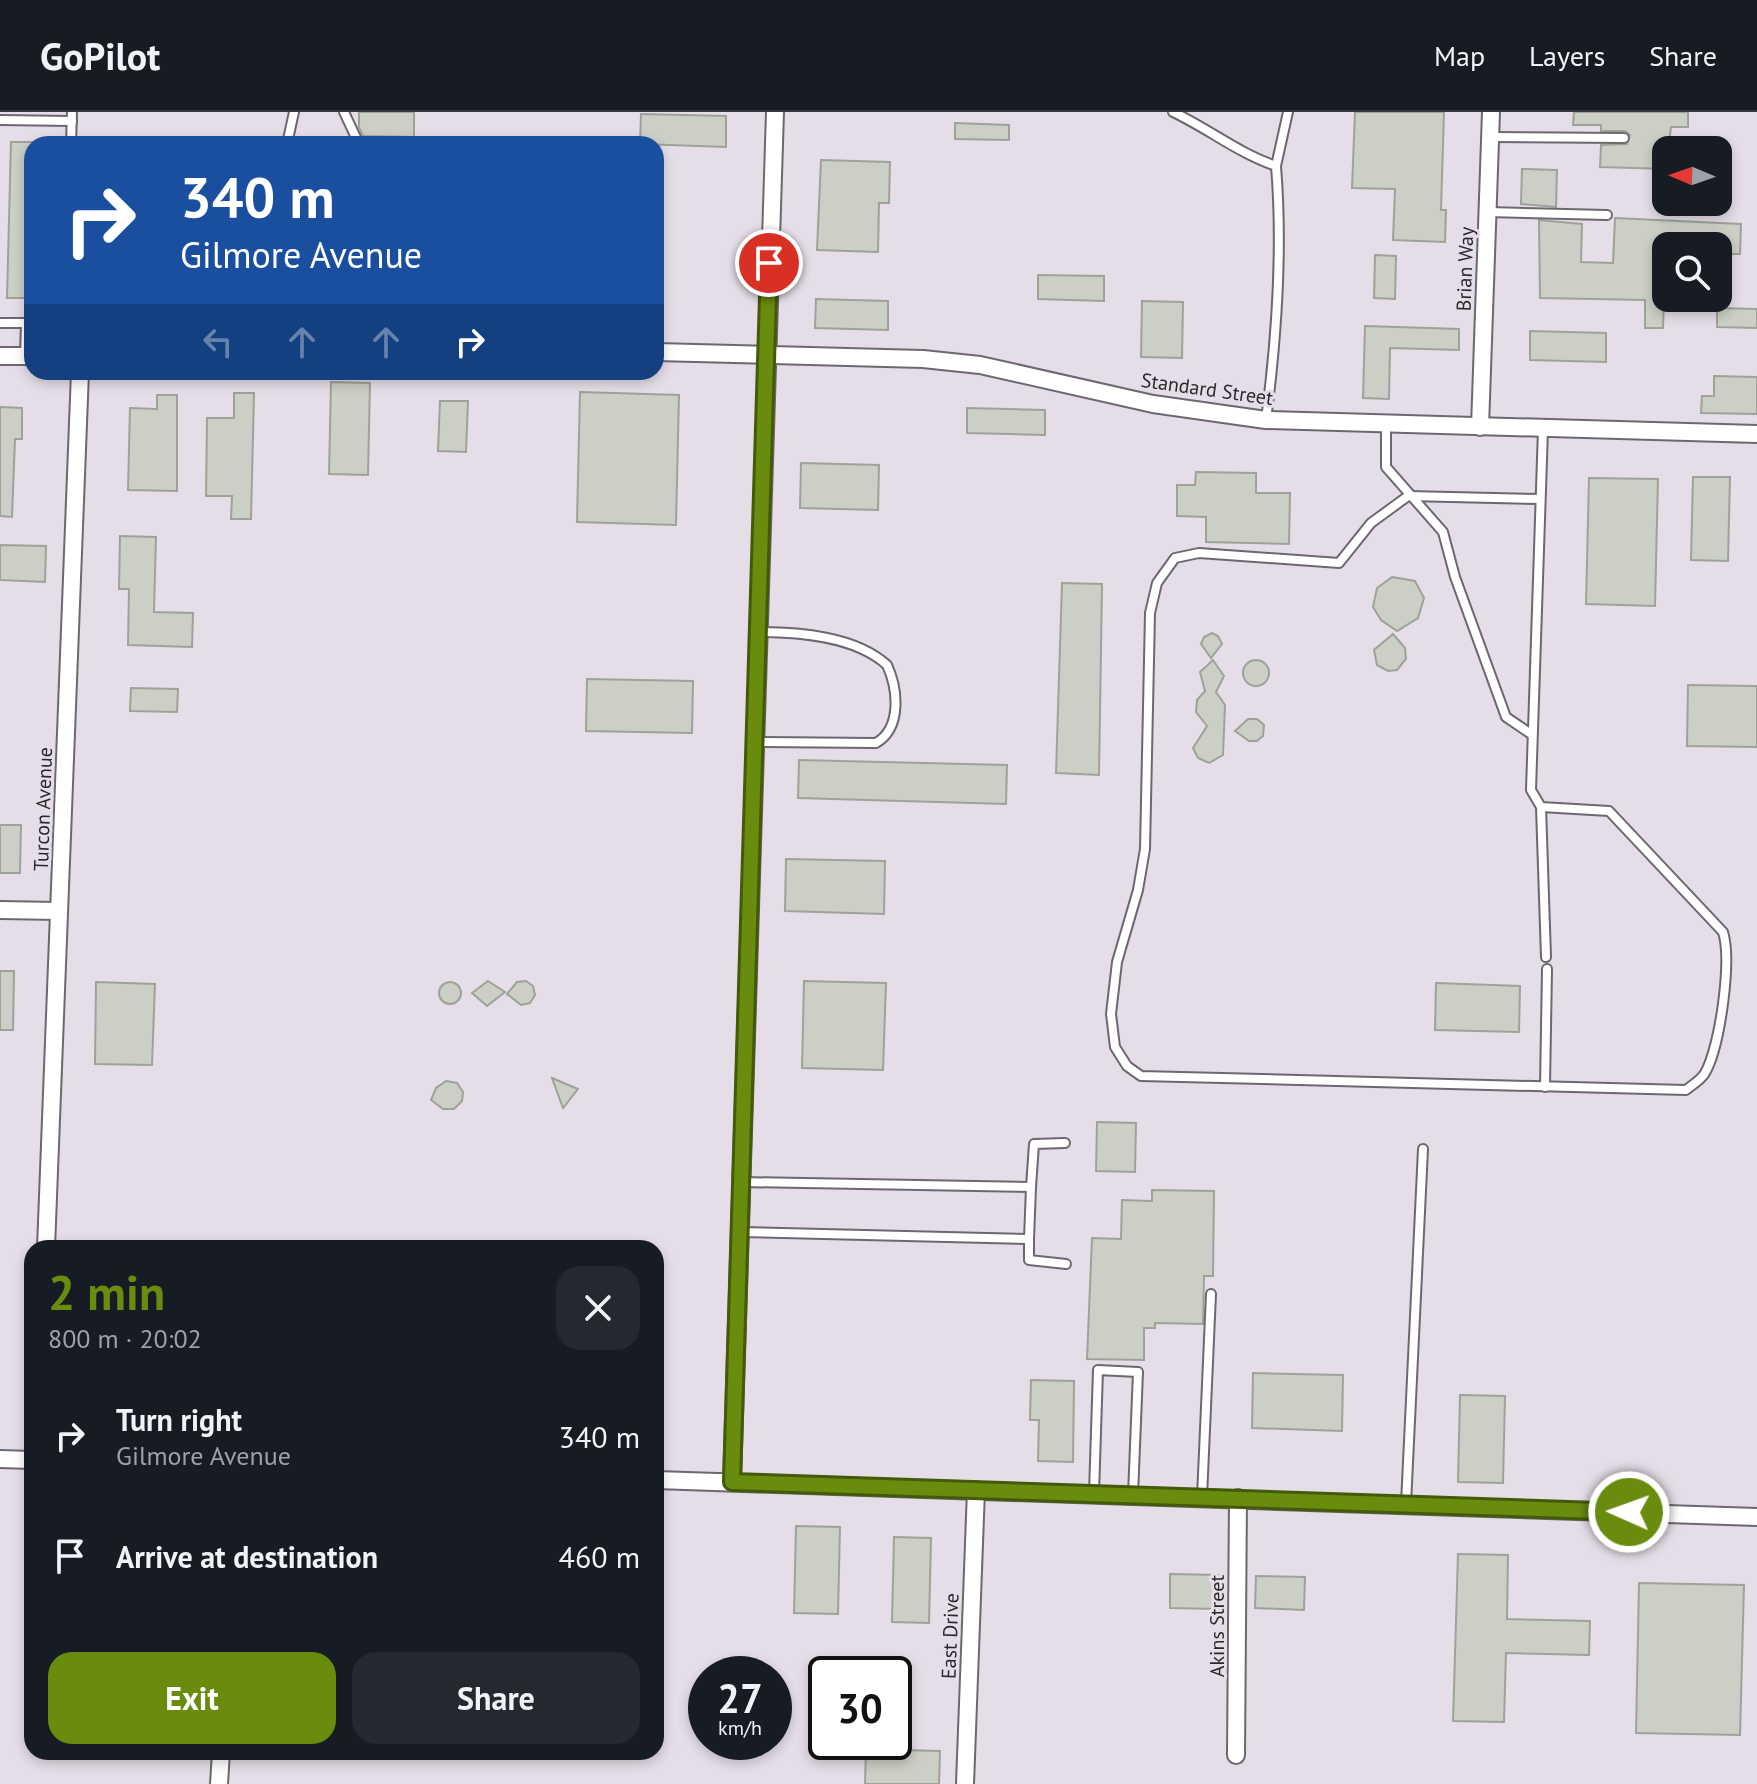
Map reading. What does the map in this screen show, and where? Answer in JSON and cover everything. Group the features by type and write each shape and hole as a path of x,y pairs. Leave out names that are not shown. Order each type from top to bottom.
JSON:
{"street":[{"path":"732,1482 765,354 775,112"},
{"name":"Brian Way","path":"1480,427 1491,112"},
{"name":"Standard Street","path":"664,352 923,359 980,365 1036,375 1153,404 1266,420 1757,434"},
{"path":"0,356 24,356"},
{"name":"Turcon Avenue","path":"46,1240 80,380"},
{"path":"0,910 59,911"},
{"path":"0,1459 24,1460"},
{"path":"664,1480 1757,1517"},
{"name":"East Drive","path":"965,1784 976,1490"},
{"name":"Akins Street","path":"1236,1755 1238,1498"},
{"path":"219,1784 220,1760"}],"lane":[{"path":"289,136 294,112"},
{"path":"344,112 355,136"},
{"path":"1173,112 1199,124 1245,155 1276,166"},
{"path":"1266,420 1273,363 1281,226 1276,166 1288,112"},
{"path":"0,120 72,117"},
{"path":"1490,137 1624,138"},
{"path":"1487,212 1607,215"},
{"path":"0,323 24,323"},
{"path":"1386,424 1386,467 1408,496 1443,532 1455,577 1506,717 1531,734"},
{"path":"1543,429 1531,790 1541,807 1546,957"},
{"path":"1540,499 1408,496 1371,523 1339,563 1199,553 1175,558 1157,583 1150,613 1145,849 1138,890 1117,962 1111,1014 1115,1047 1127,1066 1141,1076 1686,1090 1704,1075 1713,1046 1724,986 1726,941 1723,932 1609,811 1541,807"},
{"path":"754,742 876,743 890,730 896,699 887,665 869,653 805,634 757,632"},
{"path":"1545,1087 1547,969"},
{"path":"1065,1143 1034,1144 1029,1260 1066,1264"},
{"path":"1406,1504 1423,1149"},
{"path":"741,1182 1031,1187"},
{"path":"740,1232 1029,1239"},
{"path":"1202,1497 1211,1294"},
{"path":"1094,1493 1098,1370 1138,1372 1133,1495"}],"building":[{"path":"359,112 414,112 414,136 363,136 359,127"},
{"path":"1355,112 1444,112 1441,210 1446,210 1445,242 1393,240 1395,189 1352,188"},
{"path":"1574,112 1688,112 1688,127 1671,127 1670,136 1652,136 1652,169 1600,167 1601,145 1627,144 1630,135 1625,131 1601,131 1601,125 1573,125"},
{"path":"641,114 726,116 726,147 664,145 664,136 640,136"},
{"path":"955,123 1009,125 1009,140 955,139"},
{"path":"11,142 24,142 24,298 7,298"},
{"path":"821,160 890,162 889,203 879,203 878,252 817,250"},
{"path":"1522,169 1557,170 1556,207 1521,204"},
{"path":"1615,218 1741,224 1740,254 1732,254 1732,232 1652,232 1652,312 1664,312 1663,328 1645,328 1645,300 1540,298 1539,220 1582,224 1581,262 1613,263"},
{"path":"1375,255 1396,256 1395,299 1374,298"},
{"path":"1038,275 1104,276 1104,301 1038,299"},
{"path":"816,299 888,301 888,330 815,328"},
{"path":"1142,301 1183,302 1182,358 1141,357"},
{"path":"1732,308 1757,309 1757,328 1717,327 1717,312 1732,312"},
{"path":"1365,326 1459,329 1459,350 1390,348 1389,399 1363,398"},
{"path":"1530,331 1606,333 1606,362 1530,360"},
{"path":"1714,376 1757,377 1757,414 1701,413 1702,396 1714,396"},
{"path":"331,382 370,383 368,475 329,474"},
{"path":"580,392 679,395 676,525 577,522"},
{"path":"234,393 254,393 251,519 231,519 232,496 206,496 207,418 234,418"},
{"path":"157,395 177,395 177,491 128,490 130,408 157,409"},
{"path":"440,401 468,401 466,452 438,451"},
{"path":"0,407 22,408 22,439 15,439 12,517 0,516"},
{"path":"967,408 1045,410 1045,435 967,433"},
{"path":"801,463 879,465 878,510 800,508"},
{"path":"1196,472 1256,473 1256,493 1290,493 1289,544 1206,542 1206,517 1177,516 1177,485 1195,485"},
{"path":"1693,477 1730,477 1728,561 1691,560"},
{"path":"1589,478 1658,479 1655,606 1586,604"},
{"path":"120,536 156,537 154,612 193,613 192,647 128,645 129,589 119,589"},
{"path":"0,545 46,546 45,582 0,580"},
{"path":"1392,577 1415,581 1424,598 1418,618 1397,631 1381,620 1373,607 1377,588"},
{"path":"1062,583 1102,584 1099,775 1056,773"},
{"path":"1212,633 1218,636 1222,644 1211,658 1201,644 1204,637"},
{"path":"1393,634 1405,648 1406,659 1397,670 1388,671 1377,665 1374,650"},
{"path":"1213,660 1224,676 1216,692 1225,705 1223,755 1209,763 1198,758 1193,748 1207,726 1196,712 1197,700 1205,691 1200,672"},
{"path":"1256,660 1265,664 1269,673 1265,682 1256,686 1247,682 1243,673 1247,664"},
{"path":"587,679 693,681 692,733 586,731"},
{"path":"1688,685 1757,686 1757,747 1687,746"},
{"path":"131,688 178,689 177,712 130,711"},
{"path":"1248,719 1257,719 1264,725 1263,736 1257,741 1249,741 1235,731"},
{"path":"799,760 1007,765 1006,804 798,798"},
{"path":"0,825 21,825 20,873 0,873"},
{"path":"786,859 885,861 884,914 785,911"},
{"path":"0,971 14,971 13,1030 0,1030"},
{"path":"488,981 505,992 487,1006 472,993"},
{"path":"526,981 533,986 535,995 530,1003 521,1005 507,994 517,982"},
{"path":"804,981 886,983 883,1070 802,1068"},
{"path":"96,982 155,984 152,1065 95,1064"},
{"path":"446,982 454,982 461,993 454,1004 446,1004 439,997 439,989"},
{"path":"1436,983 1520,986 1519,1032 1435,1030"},
{"path":"552,1078 578,1089 563,1108"},
{"path":"446,1081 457,1083 463,1092 462,1101 454,1109 443,1109 431,1100 436,1088"},
{"path":"1097,1122 1136,1123 1135,1172 1096,1171"},
{"path":"1152,1190 1214,1191 1213,1276 1204,1276 1203,1324 1155,1323 1155,1328 1144,1328 1144,1360 1087,1359 1092,1238 1121,1239 1122,1200 1152,1201"},
{"path":"1253,1373 1343,1375 1342,1431 1252,1428"},
{"path":"1031,1380 1074,1381 1073,1462 1038,1461 1039,1420 1030,1420"},
{"path":"1460,1395 1505,1396 1503,1483 1458,1482"},
{"path":"796,1526 840,1527 838,1614 794,1613"},
{"path":"894,1537 931,1538 929,1623 892,1622"},
{"path":"1458,1554 1508,1555 1507,1619 1590,1621 1589,1655 1506,1653 1504,1722 1453,1721"},
{"path":"1170,1574 1219,1575 1218,1609 1170,1608"},
{"path":"1256,1576 1305,1577 1304,1610 1255,1608"},
{"path":"1639,1583 1744,1585 1740,1735 1636,1733"},
{"path":"912,1750 940,1751 939,1784 865,1784 866,1760 912,1760"}],"route":[{"path":"769,263 732,1482 1629,1512"}]}
